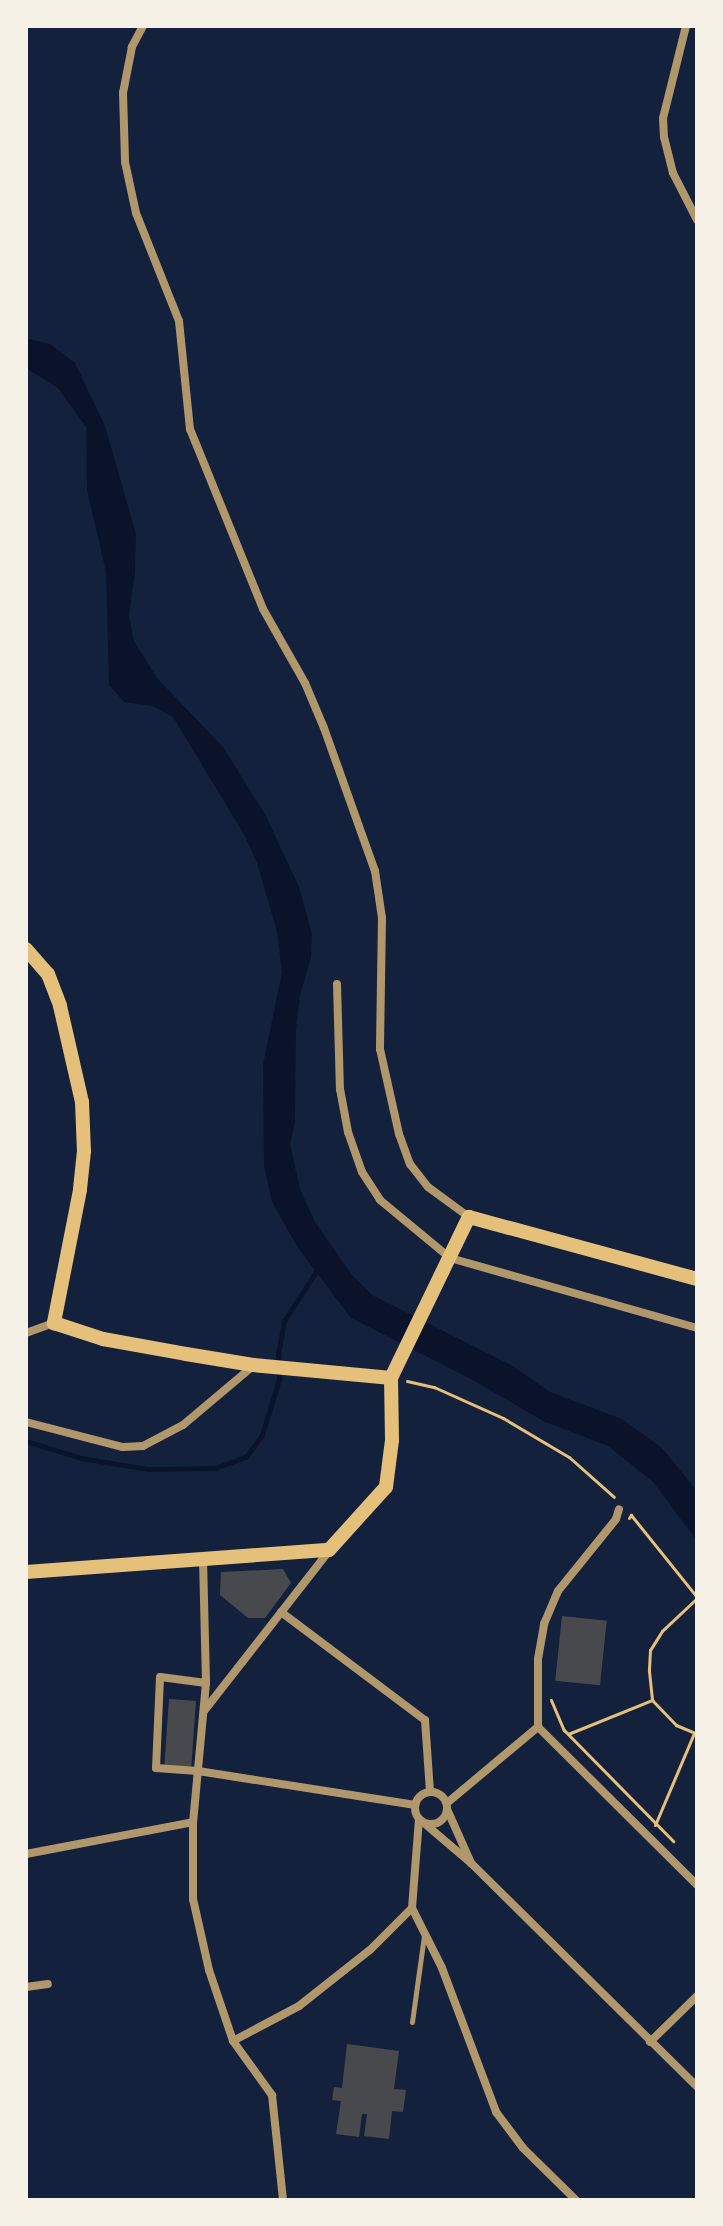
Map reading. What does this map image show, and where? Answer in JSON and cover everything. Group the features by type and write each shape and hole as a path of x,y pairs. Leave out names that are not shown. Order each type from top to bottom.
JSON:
{"main road":[{"path":"26,949 48,974 60,1006 82,1102 84,1151 80,1190 54,1323 103,1339 260,1366 391,1378"},
{"path":"26,1572 329,1550 386,1487 392,1440 391,1378 469,1217 697,1279"}],"street":[{"path":"143,26 132,47 123,93 125,162 136,213 179,321 190,429 263,609 305,683 375,871 382,918 380,1049 399,1134 410,1164 428,1187 469,1217"},
{"path":"686,26 663,118 664,137 673,173 697,220"},
{"path":"337,984 340,1089 348,1132 362,1172 380,1200 450,1258 697,1328"},
{"path":"26,1333 54,1323"},
{"path":"26,1422 123,1447 143,1446 183,1425 260,1366"},
{"path":"619,1509 616,1519 558,1591 544,1624 538,1659 538,1727 697,1885"},
{"path":"204,1712 329,1550"},
{"path":"203,1559 206,1683 193,1822 193,1899 209,1970 233,2041 272,2095 285,2200"},
{"path":"281,1612 425,1720 430,1792"},
{"path":"206,1683 160,1677 156,1768 198,1771 415,1805"},
{"path":"422,1821 439,1822 447,1806 538,1727"},
{"path":"415,1805 420,1796 430,1792 440,1795 471,1863"},
{"path":"415,1805 422,1821 471,1863 697,2087"},
{"path":"422,1821 412,1908 425,1931 496,2112 523,2148 576,2200"},
{"path":"26,1854 193,1822"},
{"path":"233,2041 299,2006 370,1950 412,1908"},
{"path":"26,1987 48,1984"},
{"path":"650,2042 697,1996"}],"lane":[{"path":"412,2022 425,1931"}],"path":[{"path":"391,1378 434,1387 469,1401 540,1438 569,1457 614,1496 619,1509"},
{"path":"625,1524 631,1515 697,1598 662,1631 650,1650 652,1700 676,1725 695,1733 651,1836"},
{"path":"549,1691 554,1711 568,1734 677,1846"},
{"path":"568,1734 652,1700"}],"water":[{"path":"26,338 50,344 75,363 105,426 136,534 129,615 134,641 157,678 223,747 265,814 299,887 312,934 311,958 300,995 296,1029 295,1122 290,1144 300,1189 315,1222 352,1275 372,1295 511,1365 550,1392 622,1419 662,1448 697,1491 697,1541 653,1482 608,1446 543,1421 473,1380 351,1318 298,1248 272,1202 264,1165 263,1065 282,972 277,932 257,863 245,836 173,717 152,706 124,702 109,685 106,572 87,490 86,427 58,388 26,368"}],"building":[{"path":"283,1569 291,1583 265,1618 248,1618 220,1595 221,1572"},
{"path":"562,1616 607,1621 600,1685 555,1681"},
{"path":"169,1699 196,1701 191,1768 164,1766"},
{"path":"347,2044 399,2051 394,2089 406,2090 403,2112 392,2111 389,2139 364,2136 367,2114 362,2114 359,2137 336,2134 341,2101 332,2100 334,2087 342,2088"}],"waterway":[{"path":"26,1441 81,1458 148,1469 215,1468 246,1457 262,1435 279,1379 278,1355 284,1321 319,1267"}]}
